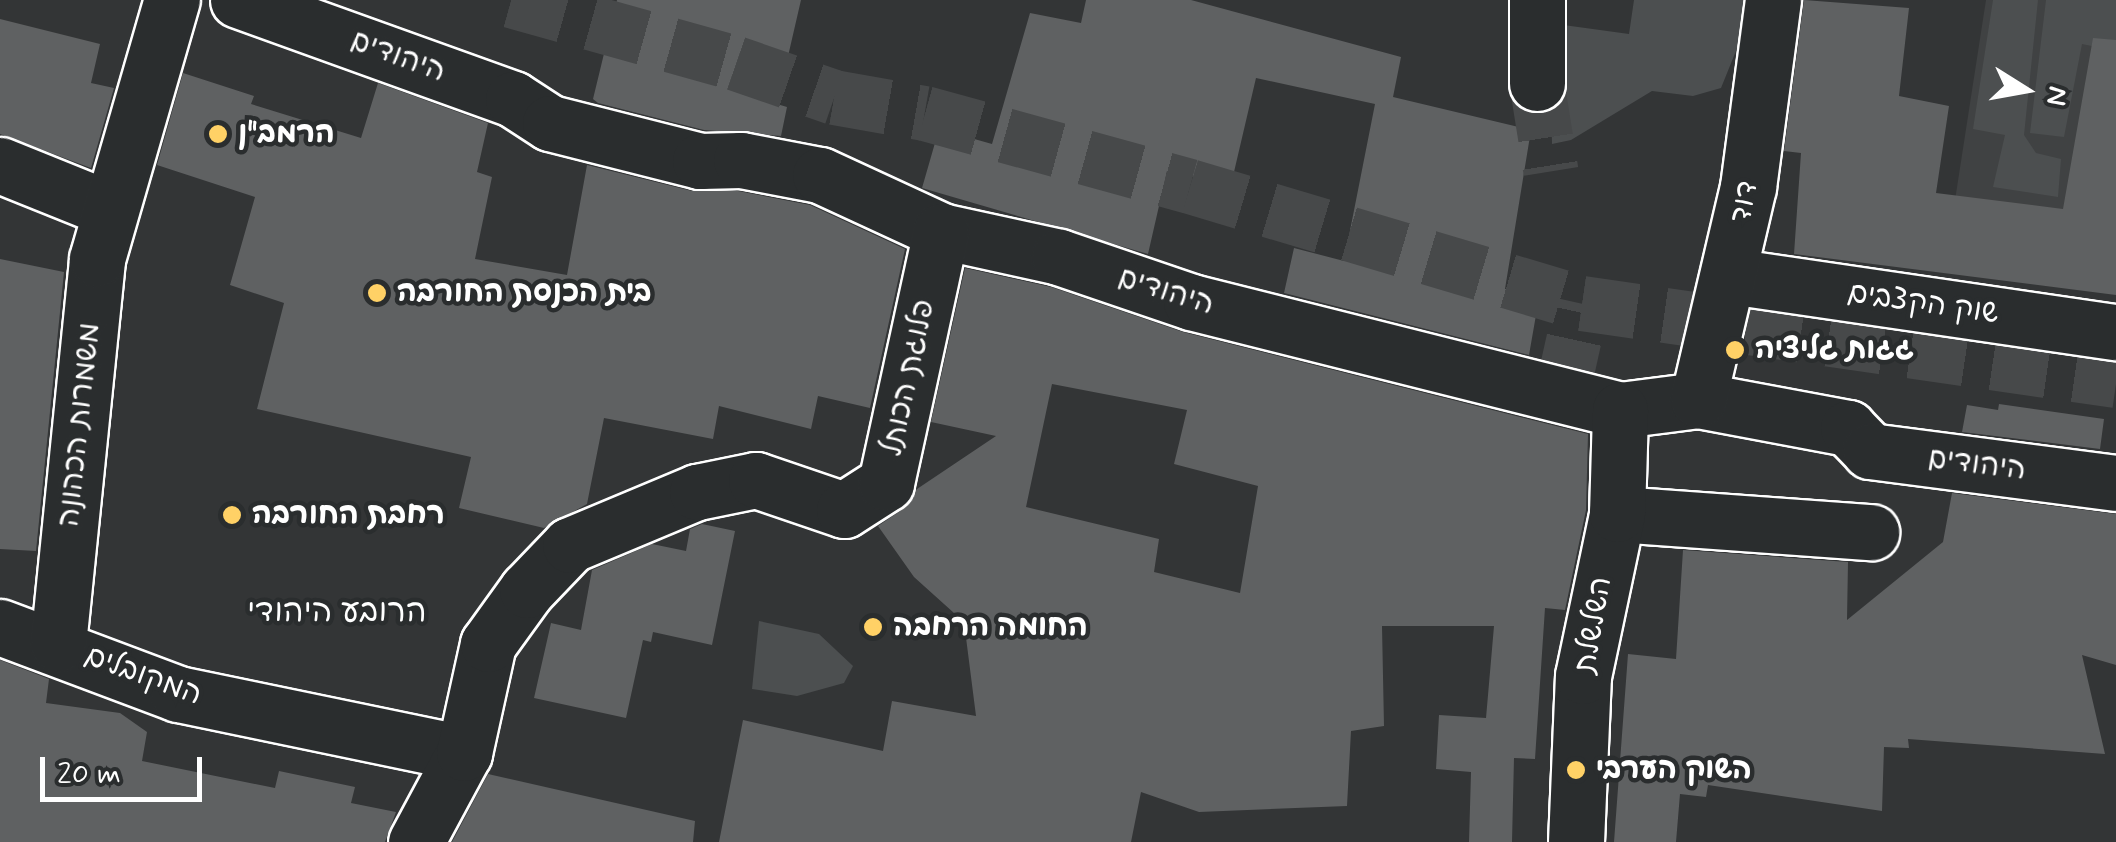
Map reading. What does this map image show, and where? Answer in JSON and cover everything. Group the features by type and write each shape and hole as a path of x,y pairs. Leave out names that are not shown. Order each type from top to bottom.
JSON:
{"street":[{"name":"משמרות הכהונה","path":"58,644 107,208 172,0"},
{"name":"היהודים","path":"238,0 513,99 550,123 700,161 741,160 820,175 941,231 1620,410 1698,400 1848,428 1870,451 2116,482"},
{"path":"1537,0 1537,83"},
{"name":"דוד","path":"1698,400 1730,276 1773,0"},
{"path":"0,165 107,208"},
{"name":"פלוגת הכותל","path":"464,753 488,644 526,590 570,545 697,492 756,480 844,510 886,483 941,231"},
{"name":"שוק הקצבים","path":"1730,276 2116,332"},
{"name":"השלשלת","path":"1576,842 1583,676 1618,514 1620,410"},
{"path":"1618,514 1871,532"},
{"name":"המקובלים","path":"0,627 58,644 178,694 464,753"},
{"path":"416,842 464,753"}],"shaded area":[{"path":"1634,0 1745,0 1740,41 1721,88 1693,96 1652,91 1571,140 1552,144 1549,23 1629,34"},
{"path":"1986,0 2116,0 2116,243 1951,226"},
{"path":"1993,0 2038,0 2024,135 2036,153 2061,159 2058,197 1993,187 2005,135 1973,129"},
{"path":"2046,0 2116,0 2116,51 2082,44 2064,137 2030,133"},
{"path":"759,621 819,634 853,666 844,683 797,696 752,689"}],"building":[{"path":"617,0 801,0 777,104 787,107 781,136 704,130 593,99"},
{"path":"1086,0 1191,0 1401,57 1393,97 1531,130 1505,289 1539,298 1529,355 1284,293 1294,248 1344,261 1375,104 1256,78 1234,172 1218,169 1217,182 1167,171 1148,254 922,188 939,129 992,144 1030,13 1081,23"},
{"path":"1804,0 1909,8 1899,96 1949,106 1936,193 2063,209 2093,38 2116,40 2116,295 1794,254 1801,153 1784,151"},
{"path":"0,19 100,44 91,83 114,88 91,168 0,134"},
{"path":"183,73 254,96 251,104 361,138 378,83 488,123 477,172 492,177 475,259 567,275 587,165 692,191 738,191 810,205 905,249 870,408 818,396 811,429 719,406 713,439 604,418 587,504 544,528 459,508 471,457 257,409 284,303 230,285 255,197 157,165"},
{"path":"0,259 64,272 36,551 0,549"},
{"path":"965,268 1051,287 1183,332 1588,434 1586,510 1565,610 1545,608 1535,759 1514,758 1512,842 1469,842 1471,772 1436,769 1439,715 1486,718 1494,626 1382,626 1384,726 1351,731 1347,806 1199,812 1141,792 1131,842 719,842 743,720 883,751 892,701 976,716 964,622 914,577 878,526 903,509 917,489 996,436 931,422","holes":["1052,384 1187,410 1174,464 1258,486 1240,593 1154,572 1159,539 1026,507"]},
{"path":"1999,404 2104,419 2100,449 1962,432 1967,405 1998,410"},
{"path":"1952,493 2116,514 2116,665 2082,655 2105,754 1908,739 1909,748 1884,747 1882,811 1708,785 1706,797 1680,794 1676,842 1614,842 1628,654 1676,659 1683,550 1848,562 1847,620 1943,542"},
{"path":"702,524 735,531 712,645 653,632 651,642 643,640 626,718 534,698 551,623 581,630 592,570 652,544 686,551 690,529"},
{"path":"0,660 49,679 46,703 120,713 147,732 142,761 275,788 279,771 355,787 351,803 396,812 385,842 0,842"},
{"path":"488,774 695,821 693,842 452,842"}],"tunnel":[{"path":"511,0 736,63 834,97 925,113 1190,186 1582,303 2116,380"},
{"path":"1537,83 1551,171"},
{"path":"1562,393 1582,303"}],"place":[{"name":"הרמב\"ן","path":"218,134"},
{"name":"בית הכנסת החורבה","path":"377,293"},
{"name":"גגות גליציה","path":"1735,350"},
{"name":"רחבת החורבה","path":"232,515"},
{"name":"החומה הרחבה","path":"873,627"},
{"name":"השוק הערבי","path":"1576,770"}],"district":[{"name":"הרובע היהודי","path":"337,612"}]}
